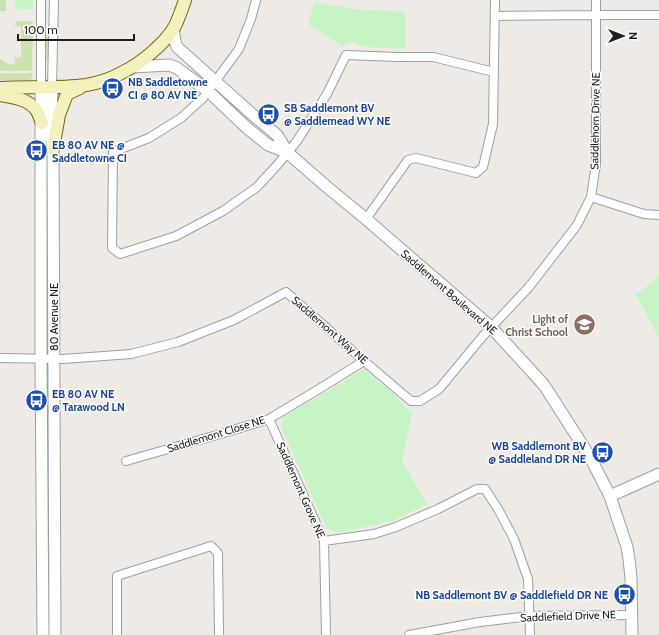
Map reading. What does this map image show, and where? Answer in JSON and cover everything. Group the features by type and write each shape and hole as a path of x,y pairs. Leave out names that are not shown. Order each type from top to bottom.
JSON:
{"main road":[{"path":"53,149 59,115 67,94 86,85 122,73 133,67 159,46 174,28 185,0"},
{"path":"0,88 86,85"},
{"path":"0,95 14,97 30,104 39,114 42,123"}],"street":[{"name":"80 Avenue NE","path":"41,0 53,149 55,635"},
{"name":"80 Avenue NE","path":"43,635 41,359 42,123 47,87 54,0"},
{"path":"256,0 251,19 239,49 203,98 181,118 149,138 113,152 112,248 120,254 176,236 223,211 257,187 297,141 327,94 346,55 433,57 494,72"},
{"path":"366,219 408,160 416,158 476,173 483,167 493,124 495,0"},
{"name":"Saddlehorn Drive NE","path":"491,327 529,287 578,225 591,196 596,164 596,0"},
{"path":"495,16 659,15"},
{"name":"Saddlemont Boulevard NE","path":"174,28 177,47 277,135 288,153 491,327 544,385 590,457 610,496 627,547 631,578 632,635"},
{"name":"Saddlemont Boulevard NE","path":"133,67 169,65 177,68 208,91 268,145 288,153"},
{"path":"591,196 644,214 659,215"},
{"name":"Saddlemont Way NE","path":"0,358 54,359 132,354 178,342 234,320 286,292 364,361 411,400 420,401 439,389 491,327"},
{"name":"Saddlemont Close NE","path":"126,462 269,419 364,361"},
{"name":"Saddlemont Grove NE","path":"269,419 324,541 326,635"},
{"path":"610,496 659,474"},
{"path":"324,541 374,534 396,527 438,509 477,489 485,489 514,539 528,579 530,635"},
{"path":"117,635 117,576 211,546 218,553 219,635"},
{"name":"Saddlefield Drive NE","path":"409,635 424,634 480,622 530,616 632,614"}],"green space":[{"path":"0,0 6,0 6,11 0,11"},
{"path":"15,0 33,0 33,9 18,9 15,7"},
{"path":"317,3 355,9 405,12 405,49 366,47 354,42 342,46 308,24 314,4"},
{"path":"16,21 33,21 32,71 0,71 0,59 7,64 11,64 15,63 15,57 21,57 21,27 15,26"},
{"path":"46,33 49,33 49,60 46,60"},
{"path":"0,73 32,73 32,78 30,80 0,80"},
{"path":"659,272 659,338 636,294 654,281"},
{"path":"364,369 394,394 412,413 402,461 427,504 392,521 337,533 326,527 281,427 283,417"}],"place":[{"name":"NB Saddletowne CI @ 80 AV NE","path":"112,88"},
{"name":"SB Saddlemont BV @ Saddlemead WY NE","path":"268,114"},
{"name":"EB 80 AV NE @ Saddletowne CI","path":"36,151"},
{"name":"Light of Christ School","path":"584,325"},
{"name":"EB 80 AV NE @ Tarawood LN","path":"36,400"},
{"name":"WB Saddlemont BV @ Saddleland DR NE","path":"602,452"},
{"name":"NB Saddlemont BV @ Saddlefield DR NE","path":"624,595"}]}
